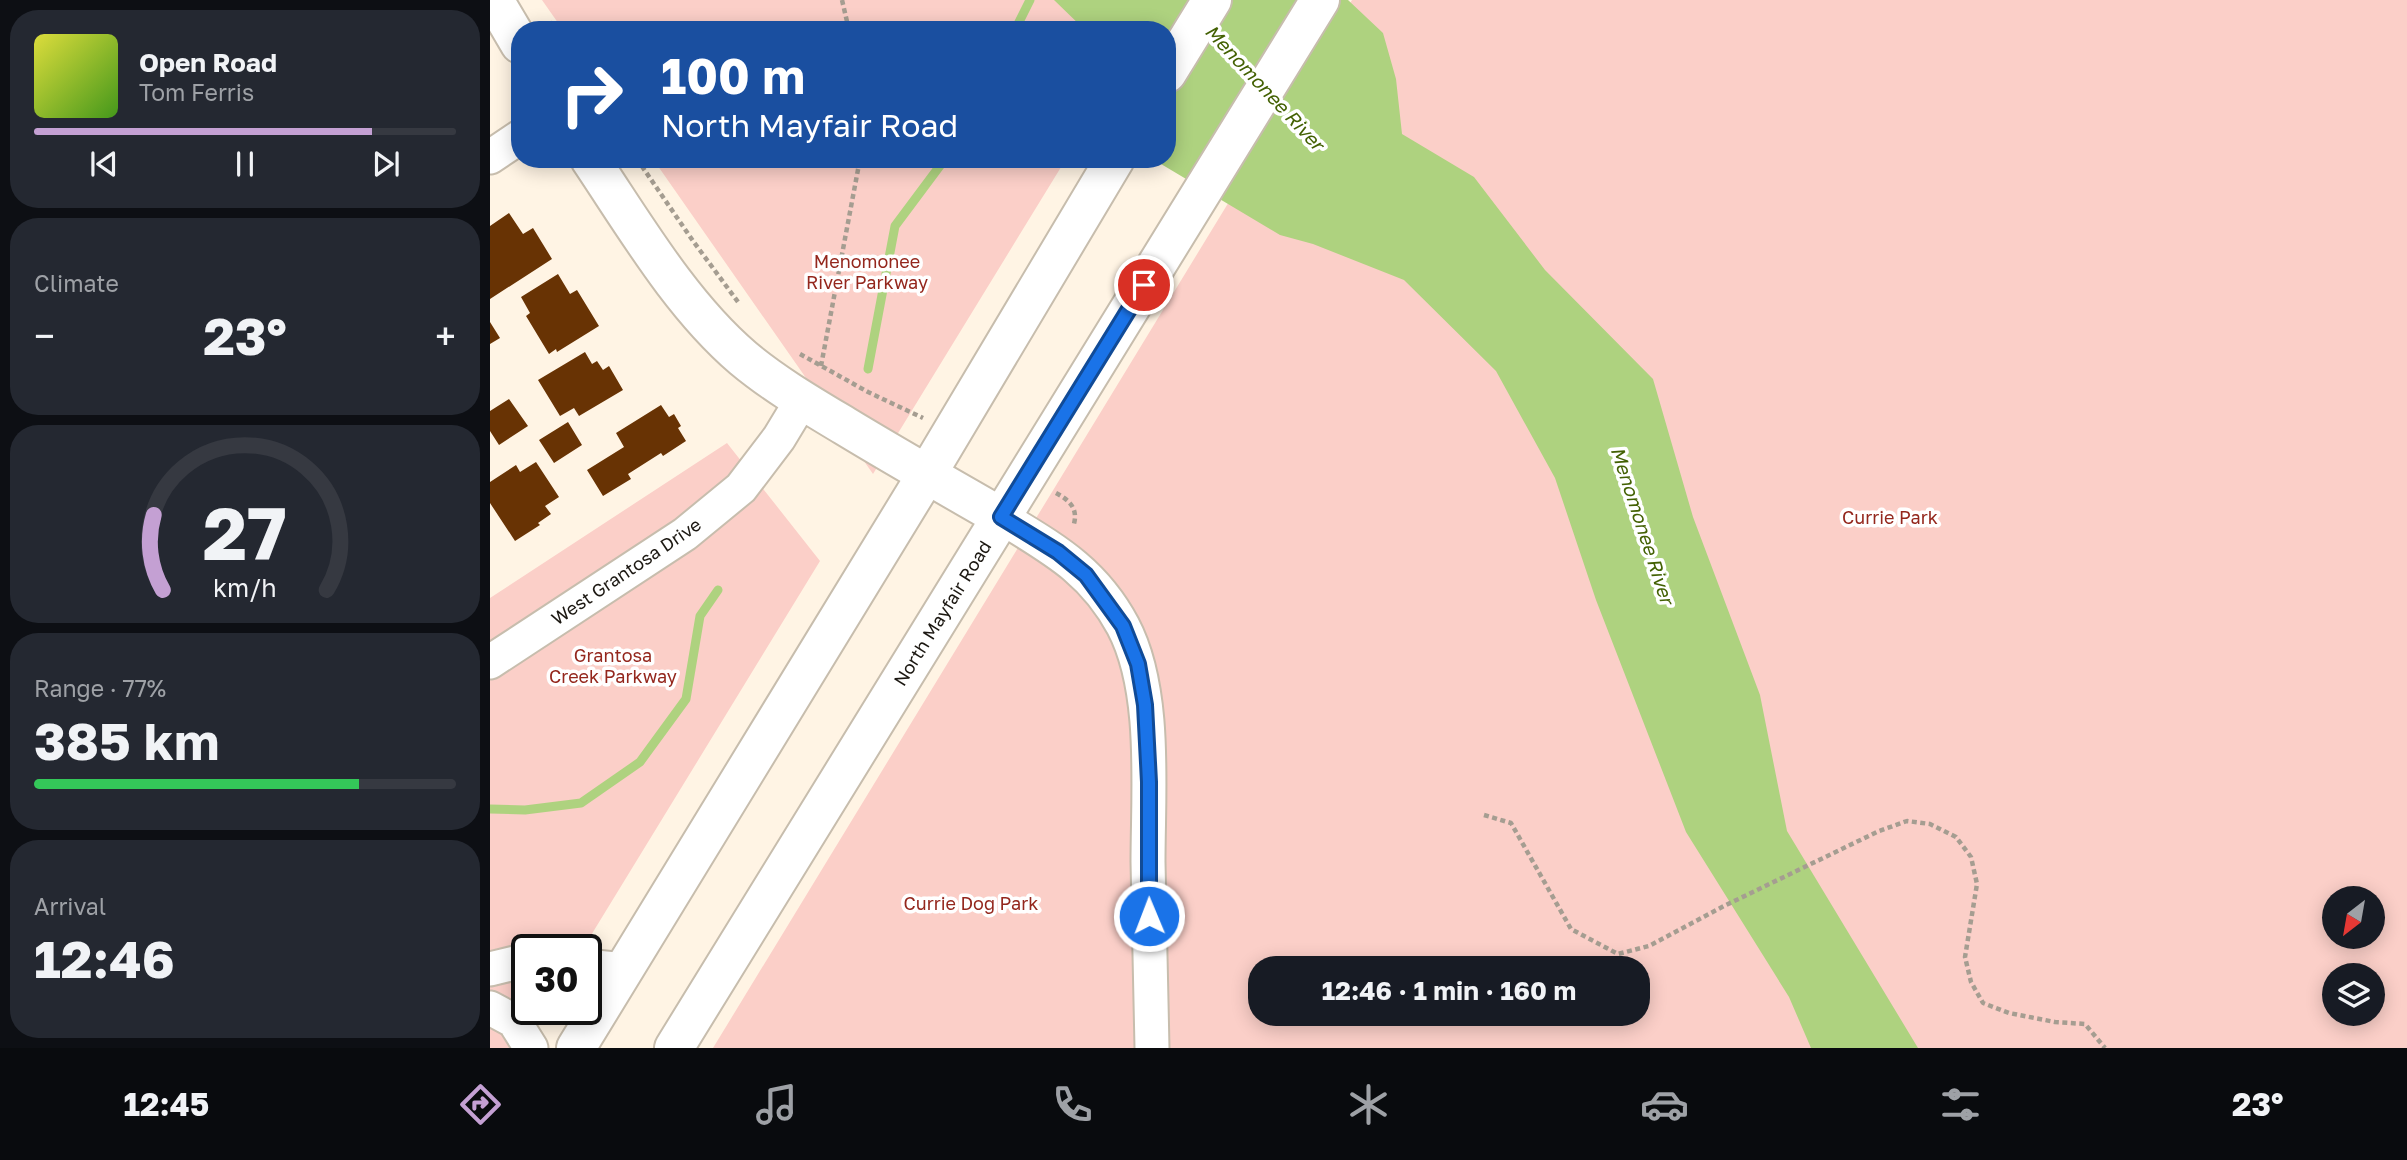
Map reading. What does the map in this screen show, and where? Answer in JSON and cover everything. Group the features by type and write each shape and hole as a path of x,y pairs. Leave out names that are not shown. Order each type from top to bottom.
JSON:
{"main road":[{"path":"494,0 511,29"},
{"path":"1176,58 1212,0"},
{"name":"North Mayfair Road","path":"674,1048 1320,0"},
{"path":"596,168 640,234 710,326 742,358 802,401 1001,517"},
{"path":"576,1048 927,474 1109,168"}],"street":[{"path":"490,157 511,144"},
{"name":"West Grantosa Drive","path":"490,662 685,534 741,488 779,438 802,401"},
{"path":"1001,517 1058,552 1086,575 1123,626 1138,664 1145,705 1149,782 1152,1048"},
{"path":"490,969 511,964"},
{"path":"602,968 624,970"},
{"path":"490,1008 514,1021 531,1048"}],"path":[{"path":"842,0 847,21"},
{"path":"643,168 743,308"},
{"path":"821,366 858,168"},
{"path":"794,351 868,392 923,418"},
{"path":"1484,815 1511,823 1571,929 1618,954 1649,946 1724,906 1880,831 1907,821 1930,824 1956,837 1971,857 1977,884 1965,957 1971,982 1983,1003 2009,1013 2054,1022 2085,1024 2105,1048"}],"green space":[{"path":"542,0 1163,0 1150,21 557,21"},
{"name":"Currie Park","path":"1352,0 2407,0 2407,1048 713,1048"},
{"name":"Menomonee River Parkway","path":"659,168 1060,168 873,474"},
{"name":"Grantosa Creek Parkway","path":"727,443 820,561 592,934 511,934 511,1025 536,1025 522,1048 490,1048 490,598"}],"water":[{"name":"Menomonee River","path":"1054,0 1348,0 1383,33 1396,79 1402,134 1474,177 1545,270 1653,379 1693,517 1760,695 1787,831 1918,1048 1811,1048 1789,997 1686,832 1596,600 1555,478 1496,371 1404,280 1313,244 1280,235 1168,168 1176,168 1176,21 1076,21"}],"building":[{"path":"509,213 523,234 533,228 552,259 490,299 490,226"},
{"path":"558,274 570,294 577,290 599,326 557,352 556,349 549,354 526,316 530,313 521,297"},
{"path":"490,322 500,338 490,344"},
{"path":"585,352 592,364 597,361 603,370 609,366 623,390 579,416 574,408 560,416 538,380"},
{"path":"509,399 528,426 499,445 490,431 490,411"},
{"path":"661,405 669,417 674,414 686,441 628,474 631,479 603,496 587,470 624,447 616,433"},
{"path":"568,422 582,445 554,463 539,440"},
{"path":"536,462 559,497 545,506 551,514 538,523 540,525 515,541 490,503 490,482 516,465 520,472"}],"waterway":[{"path":"1020,21 1030,0"},
{"path":"868,369 895,226 938,168"},
{"path":"490,809 525,810 581,803 640,762 686,699 700,616 718,590"}],"route":[{"path":"1144,285 1001,517 1058,552 1086,575 1123,626 1138,664 1145,705 1149,782 1149,916"}],"park label":[{"name":"Currie Dog Park","path":"971,903"}]}
